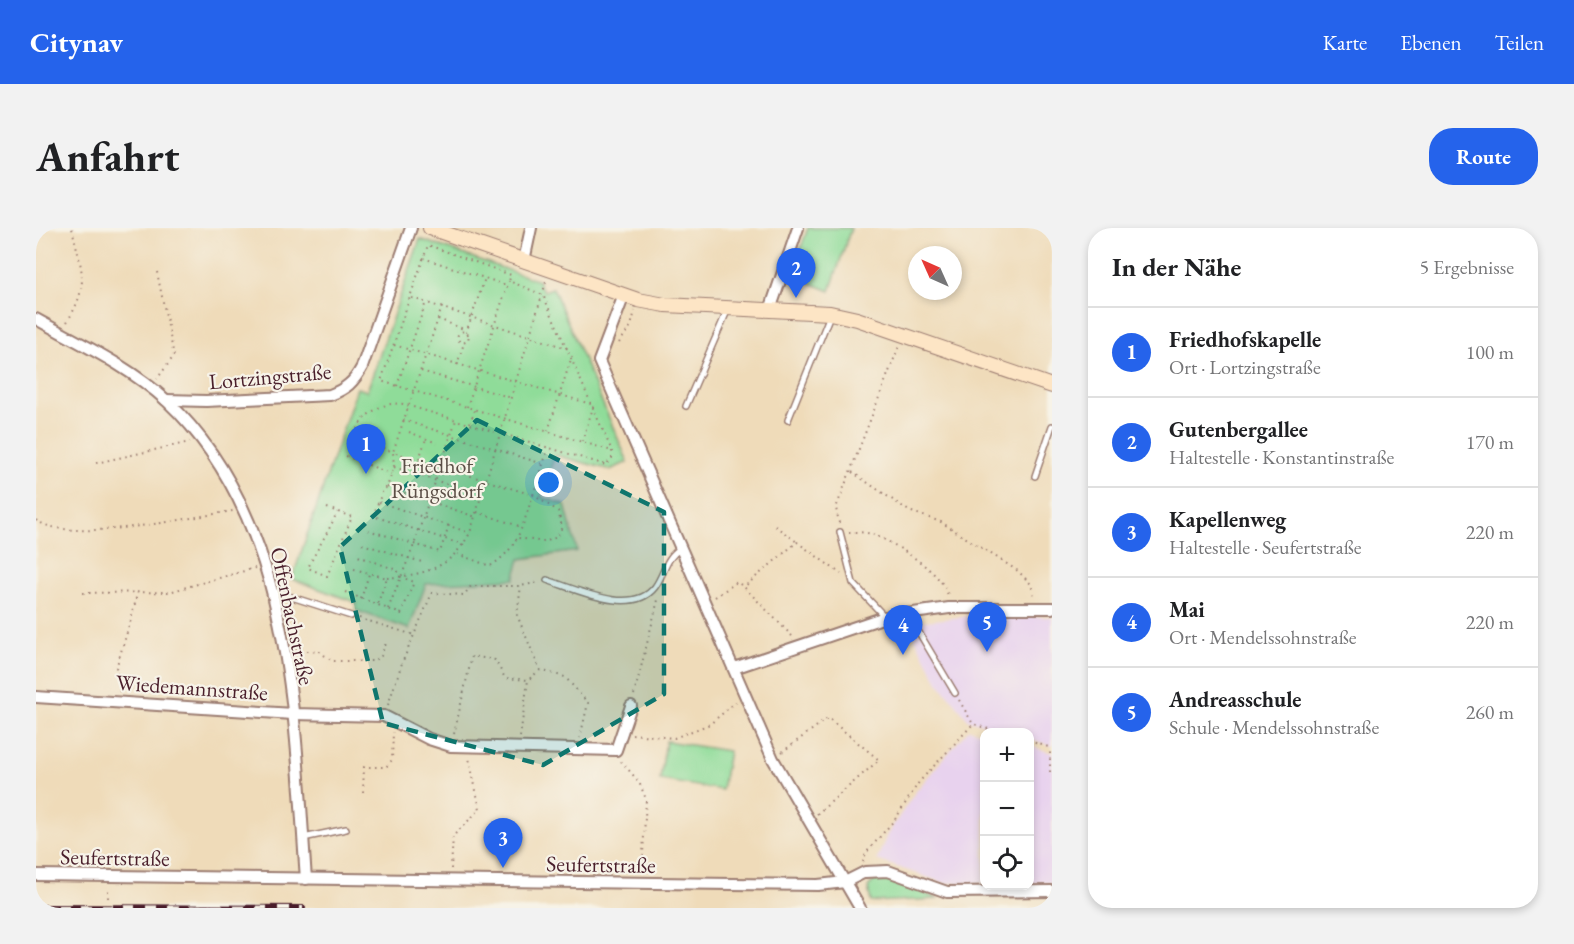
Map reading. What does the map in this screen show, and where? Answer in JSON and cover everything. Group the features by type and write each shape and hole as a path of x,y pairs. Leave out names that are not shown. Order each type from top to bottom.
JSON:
{"main road":[{"path":"430,228 631,298 665,305 830,313 903,334 1052,386"}],"street":[{"name":"Lortzingstraße","path":"166,400 206,401 330,395 344,390 356,380 362,367 411,228"},
{"path":"524,261 531,228"},
{"path":"770,310 798,228"},
{"path":"631,298 599,361 773,759 860,908"},
{"name":"Offenbachstraße","path":"36,319 120,365 166,400 202,440 227,474 244,509 267,565 283,650 293,714 306,879"},
{"path":"734,668 799,644 885,617 949,608 1052,608"},
{"name":"Wiedemannstraße","path":"36,698 389,718 429,739 451,746 616,750"},
{"path":"616,750 624,733 631,706"},
{"name":"Seufertstraße","path":"36,875 818,885 845,882 865,872 888,871 947,892 1052,891"}],"lane":[{"path":"686,405 728,307"},
{"path":"788,420 830,313"},
{"path":"1035,476 1052,426"},
{"path":"840,532 853,582 885,617"},
{"path":"547,580 618,602 639,599 654,588 669,555 680,549"},
{"path":"273,591 351,616"},
{"path":"908,614 955,693"},
{"path":"303,838 346,828"}],"path":[{"path":"60,332 80,302 84,281 72,228"},
{"path":"467,406 511,275 428,244 381,381 612,450"},
{"path":"423,258 543,295 594,405 612,450 612,459 606,465 395,403 377,408 358,423 353,436 393,452 533,495 558,510 562,527 557,537 545,542 518,538"},
{"path":"354,569 387,578 428,572 457,554 464,544 488,482 549,271"},
{"path":"149,387 174,356 157,272"},
{"path":"457,365 464,343 468,339 466,331 485,278"},
{"path":"411,298 531,335 569,350"},
{"path":"615,349 631,327 631,298"},
{"path":"397,386 426,302"},
{"path":"442,307 393,452 394,467 387,488 383,490 373,516 464,544"},
{"path":"438,319 466,331"},
{"path":"464,343 457,337 461,332 466,331"},
{"path":"903,334 836,508 840,532 871,534 936,574 948,588 949,608"},
{"path":"394,345 516,384 594,405"},
{"path":"548,431 572,356"},
{"path":"421,371 512,398"},
{"path":"582,441 594,405"},
{"path":"470,424 475,409"},
{"path":"403,420 543,464"},
{"path":"388,609 414,545 456,420"},
{"path":"410,432 437,443"},
{"path":"419,460 426,439"},
{"path":"96,463 202,440"},
{"path":"457,554 490,566 510,552 518,538 548,449"},
{"path":"346,456 391,475"},
{"path":"394,467 471,492"},
{"path":"851,471 909,511 941,522 1018,571 1031,584 1036,607"},
{"path":"387,488 476,517"},
{"path":"378,502 470,533"},
{"path":"327,508 352,517 327,576 308,568 321,538 328,533 337,512"},
{"path":"36,520 43,525 63,531 89,532 244,509"},
{"path":"477,512 522,526"},
{"path":"368,530 440,552 449,525"},
{"path":"775,526 853,582"},
{"path":"744,587 796,542"},
{"path":"362,544 422,562"},
{"path":"345,592 401,614 414,582 401,577 397,570 358,556"},
{"path":"83,593 169,592 267,565"},
{"path":"361,598 369,574"},
{"path":"377,605 387,578"},
{"path":"363,792 364,767 386,767 392,760 389,718 414,635 422,621 432,593 464,595 471,586 520,586 547,580"},
{"path":"706,603 737,582 770,611 799,644"},
{"path":"520,586 517,615 540,670"},
{"path":"631,706 660,596 654,588"},
{"path":"121,702 116,668 134,613 137,593"},
{"path":"351,616 414,635"},
{"path":"283,650 304,649 320,652 332,661 373,661 381,656 385,645 389,645"},
{"path":"451,746 472,656 495,660 506,678 528,680"},
{"path":"518,748 528,680 540,670"},
{"path":"540,670 565,677 588,703 577,749"},
{"path":"955,693 973,724 987,728"},
{"path":"624,733 674,738 710,724 745,694"},
{"path":"773,759 828,718 879,760 808,821"},
{"path":"865,872 863,863 866,853 896,818 919,782 973,724"},
{"path":"1034,743 1051,748 1050,772"},
{"path":"451,881 453,836 480,809 467,748"},
{"path":"616,750 623,766 639,782 646,799 641,884"}],"highlighted area":[{"path":"477,420 664,512 664,694 543,765 383,723 340,547"}],"shaded area":[{"path":"981,615 1052,617 1052,746 1034,740 1034,728 996,728 969,720 938,682 907,623"},
{"path":"969,729 980,733 980,883 944,883 877,860 887,835 916,791"},
{"path":"1034,747 1052,753 1052,883 1034,883"}],"green space":[{"path":"808,228 851,228 830,291 791,275"},
{"name":"Friedhof Rüngsdorf","path":"420,239 539,281 539,286 544,291 553,288 628,462 610,470 555,455 541,497 565,505 577,551 520,559 514,579 426,584 409,629 355,610 357,603 292,579 357,388 367,391"},
{"path":"666,741 729,751 722,790 660,780"},
{"path":"886,878 939,899 871,902 868,887 874,881"}],"railway":[{"path":"36,907 303,908"}],"place":[{"name":"Gutenbergallee","path":"796,298"},
{"name":"Friedhofskapelle","path":"366,474"},
{"name":"Andreasschule","path":"987,652"},
{"name":"Mai","path":"903,655"},
{"name":"Kapellenweg","path":"503,868"}]}
